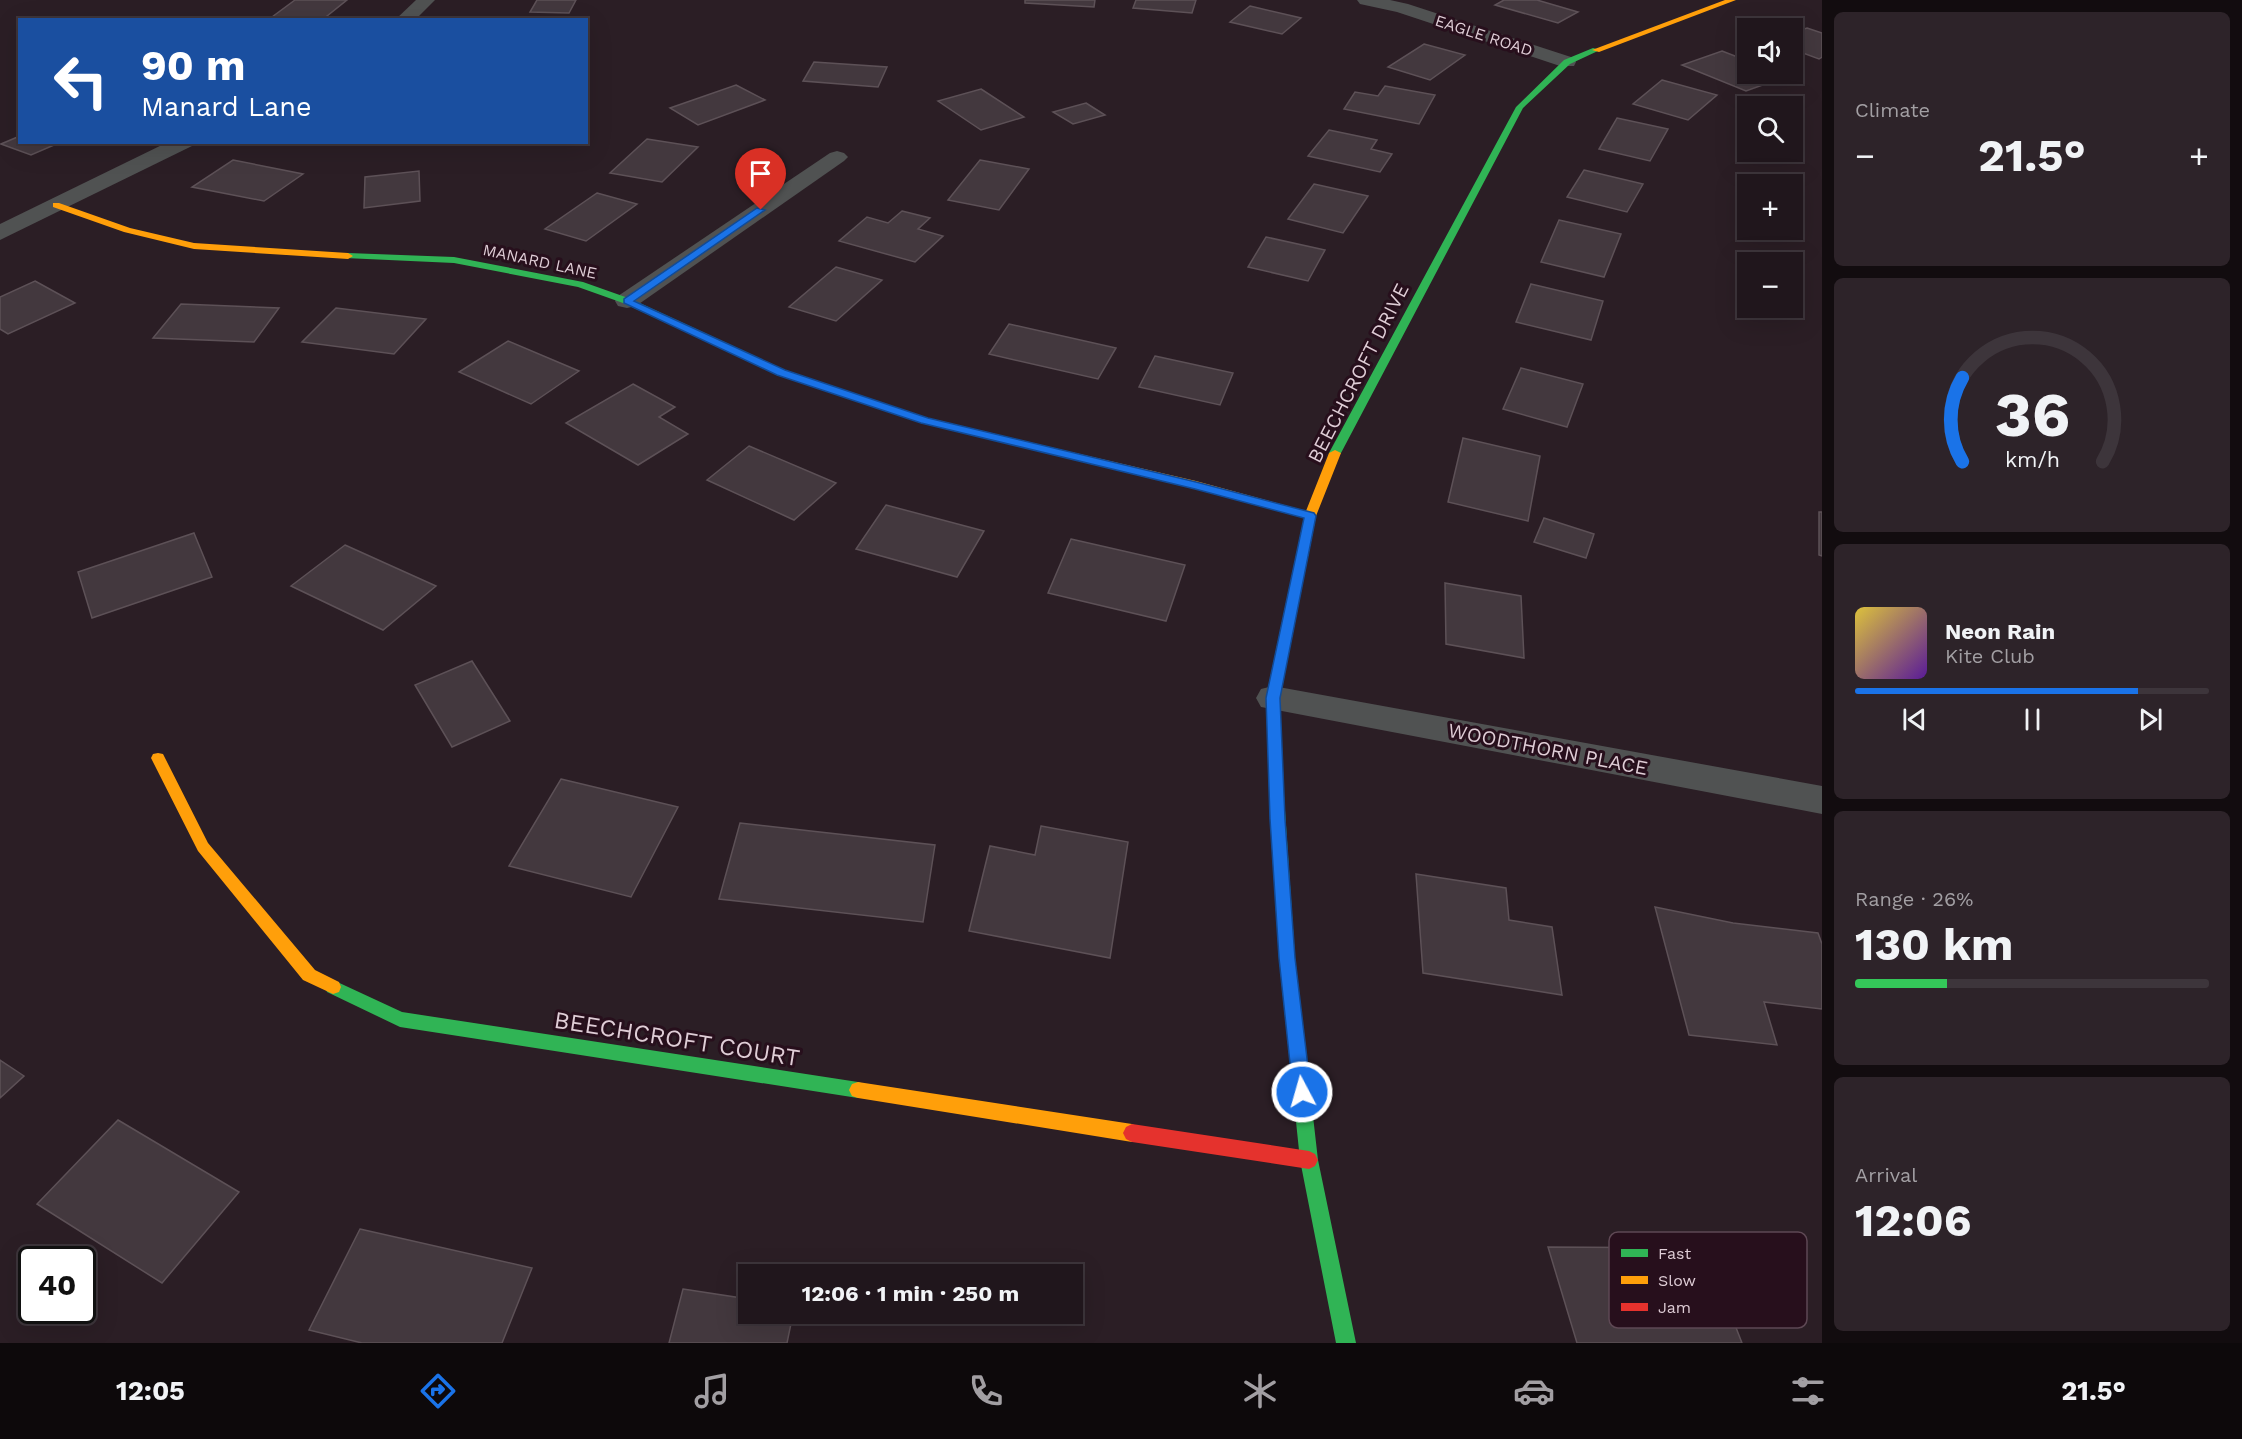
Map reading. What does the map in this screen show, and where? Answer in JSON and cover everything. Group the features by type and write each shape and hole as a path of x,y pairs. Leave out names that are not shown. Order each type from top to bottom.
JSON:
{"street":[{"path":"406,18 426,0"},
{"name":"EAGLE ROAD","path":"1366,0 1402,8 1567,62"},
{"name":"BEECHCROFT DRIVE","path":"1346,1343 1309,1160 1287,958 1277,819 1273,698 1310,516 1338,446 1521,107 1567,62 1622,39 1732,0"},
{"path":"0,233 181,144"},
{"path":"627,301 837,157"},
{"name":"MANARD LANE","path":"56,205 127,230 194,246 277,253 454,260 580,284 627,301 781,372 925,421 1196,485 1310,516"},
{"name":"WOODTHORN PLACE","path":"1273,698 1822,800"},
{"name":"BEECHCROFT COURT","path":"158,758 203,847 309,975 400,1019 1309,1160"}],"building":[{"path":"295,0 347,0 324,18 271,18"},
{"path":"537,0 576,0 569,13 530,12"},
{"path":"1025,0 1095,0 1094,7 1025,3"},
{"path":"1136,0 1196,0 1192,13 1133,8"},
{"path":"1504,0 1537,0 1578,12 1558,23 1495,5"},
{"path":"1250,6 1301,18 1282,34 1230,22"},
{"path":"1807,28 1822,33 1822,57 1819,59 1803,53 1803,29"},
{"path":"1424,44 1465,55 1430,80 1388,67"},
{"path":"1722,51 1737,57 1737,84 1766,84 1746,91 1682,65"},
{"path":"814,62 887,67 878,87 803,81"},
{"path":"1662,80 1717,95 1688,120 1633,104"},
{"path":"736,85 765,100 698,125 670,108"},
{"path":"1385,86 1435,95 1419,124 1344,109 1355,92 1378,96"},
{"path":"981,89 1024,117 981,130 938,101"},
{"path":"1086,103 1105,115 1073,124 1053,112"},
{"path":"1617,118 1668,129 1650,161 1599,149"},
{"path":"1329,130 1377,140 1371,149 1392,154 1380,172 1308,156"},
{"path":"18,137 18,144 56,144 31,155 1,144"},
{"path":"647,139 698,147 662,182 610,173"},
{"path":"233,160 303,174 264,201 192,187"},
{"path":"980,160 1029,169 999,210 948,200"},
{"path":"1584,170 1643,184 1627,212 1567,197"},
{"path":"419,171 420,201 364,208 365,177"},
{"path":"1314,184 1368,196 1343,233 1288,219"},
{"path":"597,193 637,204 586,241 545,229"},
{"path":"902,211 930,218 918,229 943,236 915,262 839,241 867,217 888,223"},
{"path":"1559,220 1621,234 1604,277 1541,262"},
{"path":"1266,237 1325,250 1308,281 1248,267"},
{"path":"836,267 882,280 836,321 789,307"},
{"path":"35,281 75,303 8,334 0,329 0,297"},
{"path":"1531,284 1603,301 1591,340 1516,322"},
{"path":"181,304 279,308 254,342 153,338"},
{"path":"336,308 426,319 394,354 302,342"},
{"path":"1009,324 1116,348 1098,379 989,354"},
{"path":"508,341 579,371 531,404 459,372"},
{"path":"1155,356 1233,373 1220,405 1139,387"},
{"path":"1521,368 1583,384 1567,427 1503,409"},
{"path":"633,384 675,407 659,417 688,434 638,465 566,423"},
{"path":"1463,438 1540,456 1528,521 1448,502"},
{"path":"749,446 836,483 794,520 707,480"},
{"path":"886,505 984,531 957,577 856,549"},
{"path":"1819,512 1822,512 1822,556 1819,555"},
{"path":"1544,518 1594,534 1586,558 1534,542"},
{"path":"194,533 212,577 92,618 78,572"},
{"path":"1071,539 1185,565 1166,621 1048,593"},
{"path":"345,545 436,586 383,630 291,586"},
{"path":"1445,583 1521,596 1524,658 1446,644"},
{"path":"472,661 510,721 452,747 415,685"},
{"path":"561,779 678,807 631,897 509,866"},
{"path":"740,823 935,845 923,922 719,899"},
{"path":"1041,826 1128,842 1110,958 969,931 990,846 1035,855"},
{"path":"1416,874 1506,888 1509,920 1552,927 1562,995 1423,973"},
{"path":"1655,907 1733,923 1818,933 1822,944 1822,1009 1764,1002 1777,1045 1689,1035"},
{"path":"0,1060 24,1076 0,1098"},
{"path":"118,1120 239,1192 162,1283 37,1204"},
{"path":"360,1229 532,1268 502,1343 362,1343 309,1330"},
{"path":"1548,1247 1609,1247 1609,1328 1736,1328 1742,1343 1577,1343"},
{"path":"683,1289 738,1297 738,1324 791,1324 787,1343 669,1343"}],"traffic: fast":[{"path":"1335,453 1520,107 1567,62 1596,50"},
{"path":"348,256 454,260 580,284 627,301 781,372 925,421 1071,455"},
{"path":"1276,781 1287,958 1309,1160 1346,1343"},
{"path":"333,987 400,1019 858,1090"}],"traffic: slow":[{"path":"1596,50 1732,0"},
{"path":"56,205 127,230 194,246 348,256"},
{"path":"1276,781 1273,698 1310,516 1335,453"},
{"path":"1071,455 1196,485 1310,516"},
{"path":"158,758 203,847 309,975 333,987"},
{"path":"858,1090 1132,1133"}],"traffic: jam":[{"path":"1132,1133 1309,1160"}],"route":[{"path":"761,210 627,301 781,372 925,421 1196,485 1310,516 1273,698 1277,819 1287,958 1302,1092"}]}
